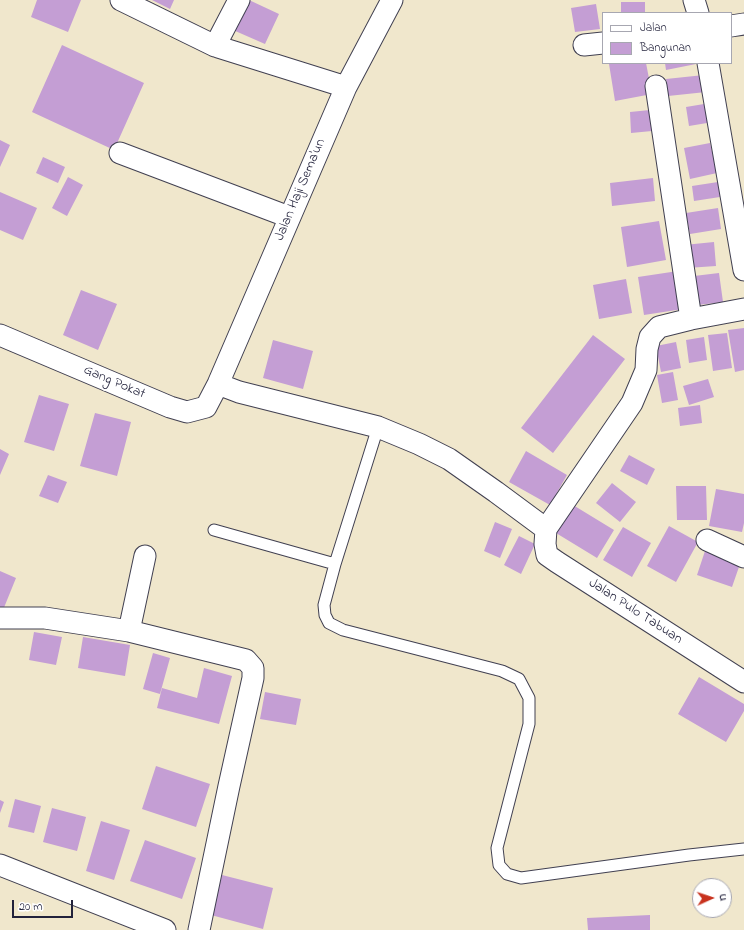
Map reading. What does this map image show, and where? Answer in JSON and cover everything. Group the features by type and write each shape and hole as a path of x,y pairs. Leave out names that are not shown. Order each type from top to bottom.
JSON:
{"street":[{"path":"124,0 215,46 346,87"},
{"path":"215,46 239,0"},
{"name":"Jalan Haji Sema'un","path":"218,384 346,87 392,0"},
{"path":"694,0 698,12"},
{"path":"732,26 744,24"},
{"path":"708,64 744,270"},
{"path":"656,86 691,319"},
{"path":"120,153 289,217"},
{"path":"218,384 239,392 378,427 419,444 449,459 546,529 632,403 646,370 647,349 650,337 659,327 744,309"},
{"name":"Gang Pokat","path":"0,335 170,407 187,412 206,407 218,384"},
{"name":"Jalan Pulo Tabuan","path":"546,529 545,544 547,555 556,562 744,682"},
{"path":"707,540 744,557"},
{"path":"129,631 145,556"},
{"path":"0,618 45,618 129,631 246,660 253,668 253,678 229,786 200,930"},
{"path":"0,865 165,930"}],"lane":[{"path":"378,427 335,564 324,605 325,615 329,623 343,630 502,671 519,679 529,698 529,724 497,848 499,865 507,874 521,878 744,849"},
{"path":"214,530 335,564"}],"building":[{"path":"37,0 81,0 68,32 31,17"},
{"path":"152,0 174,0 170,9"},
{"path":"249,0 279,14 265,44 233,30"},
{"path":"621,2 645,2 645,12 621,12"},
{"path":"596,4 600,29 575,32 571,8"},
{"path":"62,45 144,83 114,150 32,112"},
{"path":"609,64 646,64 652,94 615,101"},
{"path":"665,64 696,64 666,70"},
{"path":"704,75 706,92 668,96 666,79"},
{"path":"710,103 713,122 689,126 686,107"},
{"path":"650,110 652,131 631,133 630,112"},
{"path":"0,140 10,145 0,167"},
{"path":"710,143 717,173 690,179 684,148"},
{"path":"43,157 65,167 58,183 36,173"},
{"path":"68,177 83,185 67,216 52,208"},
{"path":"653,178 655,201 612,206 610,183"},
{"path":"718,182 720,197 694,201 692,186"},
{"path":"0,192 37,208 23,240 0,230"},
{"path":"718,208 721,229 690,234 686,213"},
{"path":"659,221 666,260 627,267 621,227"},
{"path":"714,242 716,266 687,268 684,245"},
{"path":"678,271 683,309 644,315 638,277"},
{"path":"719,273 723,302 698,305 694,276"},
{"path":"626,279 632,313 599,319 593,285"},
{"path":"81,290 117,304 98,350 63,335"},
{"path":"744,328 744,370 735,372 728,330"},
{"path":"727,333 732,368 713,371 708,335"},
{"path":"593,335 625,359 553,453 521,428"},
{"path":"704,337 707,360 689,363 686,340"},
{"path":"273,340 313,351 303,389 263,378"},
{"path":"676,342 681,368 661,372 656,346"},
{"path":"673,372 678,400 662,403 657,375"},
{"path":"708,379 714,397 689,405 683,386"},
{"path":"39,395 69,404 54,451 24,442"},
{"path":"700,405 702,423 680,426 678,408"},
{"path":"95,413 131,422 117,476 80,466"},
{"path":"0,449 9,454 0,475"},
{"path":"526,451 567,475 550,505 509,482"},
{"path":"629,455 655,469 647,485 620,471"},
{"path":"48,475 67,482 58,503 39,496"},
{"path":"612,483 636,502 620,522 596,503"},
{"path":"676,486 706,486 707,520 677,520"},
{"path":"716,489 744,494 744,523 742,532 709,526"},
{"path":"573,505 614,530 597,558 556,533"},
{"path":"495,522 512,529 500,558 484,551"},
{"path":"669,526 698,542 676,582 647,566"},
{"path":"623,527 651,543 632,577 603,560"},
{"path":"519,536 535,544 521,574 504,565"},
{"path":"705,551 740,564 732,587 697,575"},
{"path":"0,571 16,578 1,615 0,614"},
{"path":"34,632 62,637 56,665 29,660"},
{"path":"83,637 130,645 125,676 78,668"},
{"path":"153,653 170,658 160,694 143,689"},
{"path":"204,668 232,676 219,724 157,708 162,688 197,698"},
{"path":"699,677 744,704 744,711 726,742 678,714"},
{"path":"265,692 301,699 296,725 260,719"},
{"path":"156,766 210,784 196,827 142,809"},
{"path":"15,799 41,806 34,833 8,827"},
{"path":"0,800 4,802 0,813"},
{"path":"52,808 86,817 77,851 43,842"},
{"path":"101,821 130,830 114,880 86,871"},
{"path":"145,840 196,858 182,899 130,881"},
{"path":"222,875 273,888 263,929 211,915"},
{"path":"650,915 650,930 588,930 587,918"}]}
